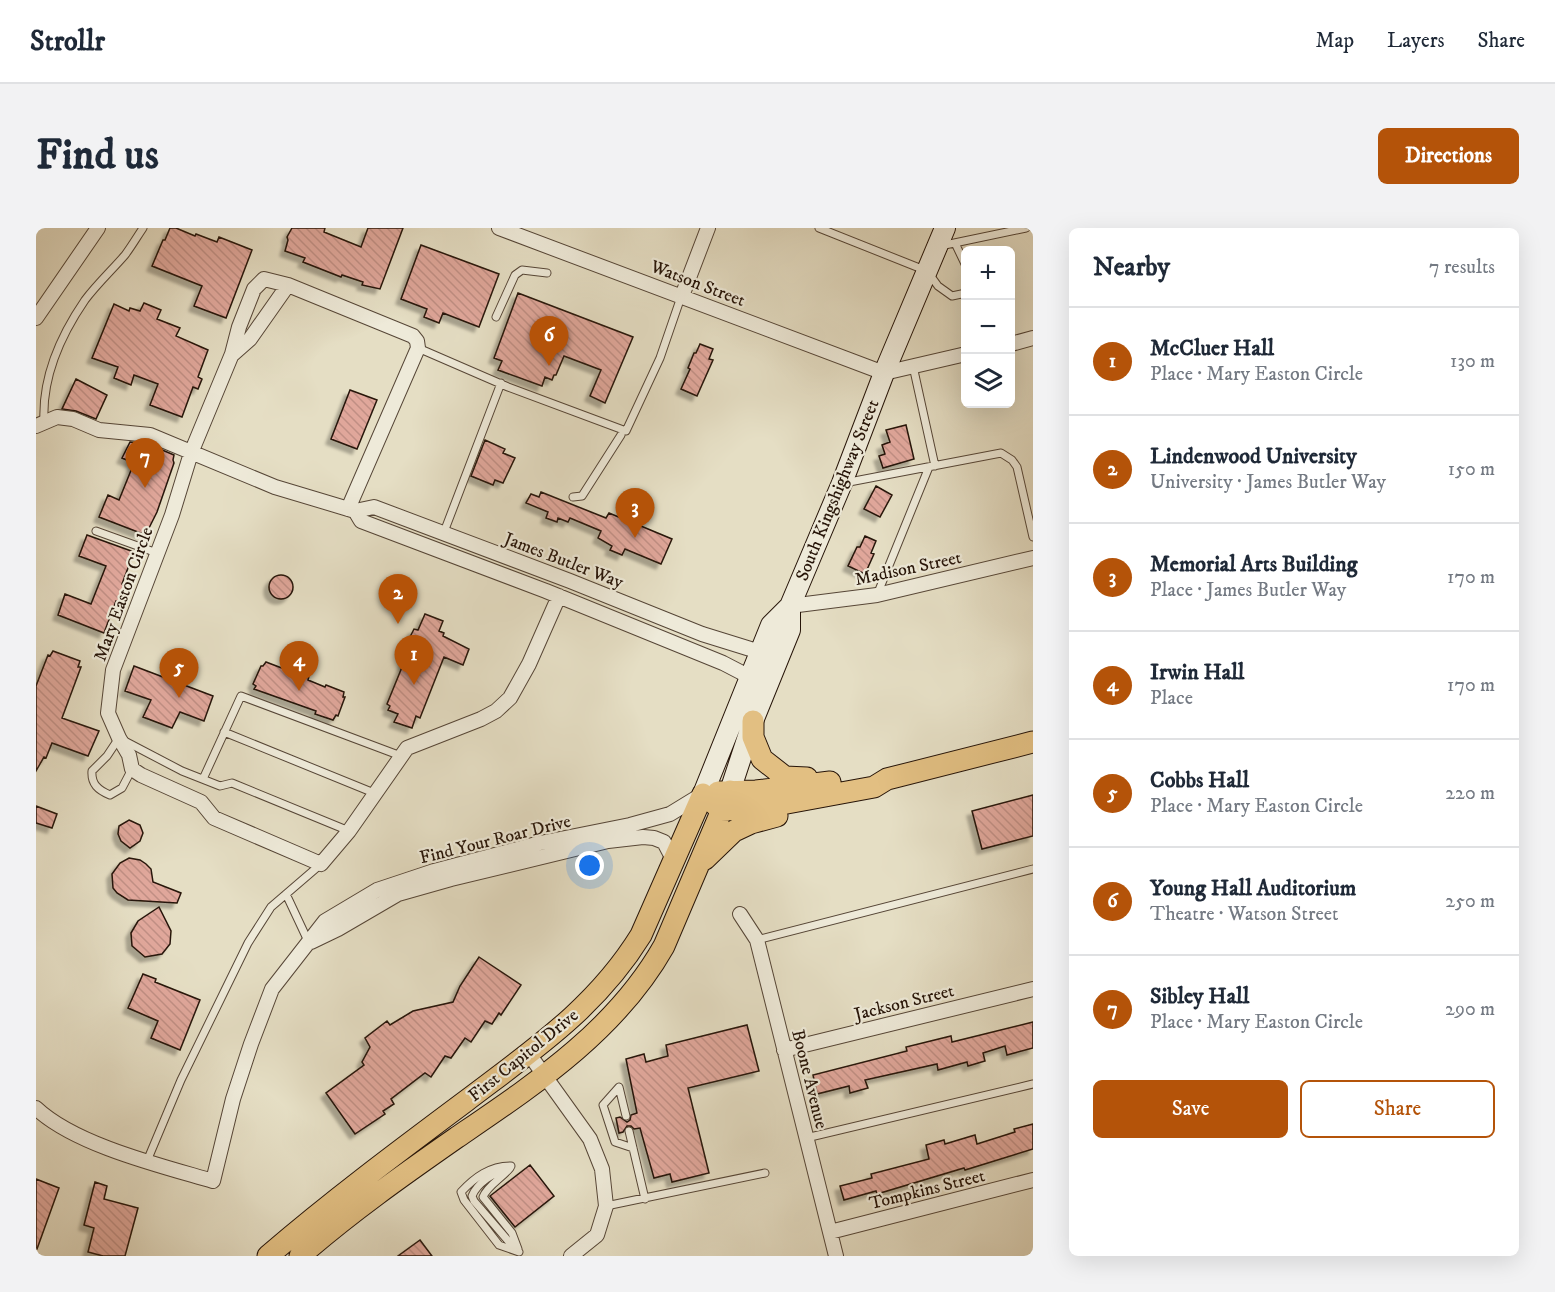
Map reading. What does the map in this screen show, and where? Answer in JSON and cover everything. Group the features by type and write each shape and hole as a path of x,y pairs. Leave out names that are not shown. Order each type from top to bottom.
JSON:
{"main road":[{"name":"South Kingshighway Street","path":"703,794 771,625 790,606 927,271 946,239"},
{"name":"South Kingshighway Street","path":"726,800 753,721 790,630 790,606"},
{"path":"753,721 753,737 762,759 785,777 849,779"},
{"path":"703,794 754,809 881,783 1033,742"},
{"path":"726,800 756,791 872,776 881,783"},
{"path":"698,865 734,831 751,823 852,799 881,783"},
{"name":"First Capitol Drive","path":"268,1256 374,1171 560,1030 606,984 641,935 703,794"},
{"name":"First Capitol Drive","path":"300,1256 392,1183 545,1077 582,1047 631,997 651,970 664,946 726,800"}],"street":[{"path":"36,318 98,228"},
{"name":"Watson Street","path":"499,228 884,373"},
{"path":"682,296 708,228"},
{"name":"Mary Easton Circle","path":"132,769 129,755 118,738 108,713 113,670 172,515 191,453 232,354 239,327 258,284 268,279 288,285 413,336 418,348"},
{"name":"Mary Easton Circle","path":"232,354 250,339 288,285"},
{"path":"1015,343 1033,339"},
{"path":"351,510 418,348"},
{"path":"884,373 961,355"},
{"name":"James Butler Way","path":"40,423 57,417 99,430 150,435 275,487 351,510 374,507 444,532 702,634 760,652"},
{"name":"James Butler Way","path":"351,510 361,521 559,596 723,663 750,677"},
{"name":"Madison Street","path":"790,606 877,595 1033,558"},
{"path":"132,769 201,802 214,819 321,864 349,831 407,748 496,711 510,698 529,663 559,596"},
{"name":"Find Your Roar Drive","path":"36,1108 70,1131 107,1148 213,1181 233,1099 272,989 325,921 376,890 434,871 540,843 650,819 678,810 703,794"},
{"name":"Find Your Roar Drive","path":"309,943 398,894 597,844 643,837 654,838 664,842 674,861"},
{"name":"Boone Avenue","path":"740,914 757,940 836,1256"},
{"name":"Jackson Street","path":"784,1050 1033,989"},
{"path":"529,1054 590,1139 602,1169 606,1206 597,1236 571,1256"},
{"name":"Tompkins Street","path":"830,1232 1033,1180"}],"lane":[{"path":"40,423 50,372 64,335 85,300 125,254 143,228"},
{"path":"819,228 927,271 938,286 952,296 961,294"},
{"path":"961,259 946,239 1026,228"},
{"path":"496,317 515,275 522,270 547,273"},
{"name":"Mary Easton Circle","path":"418,348 626,431 660,358 682,296"},
{"path":"877,595 932,466 913,366"},
{"path":"444,532 501,383"},
{"path":"573,497 582,496 621,435"},
{"path":"842,483 1001,453 1012,460 1017,467 1033,537"},
{"path":"96,531 157,553"},
{"path":"203,779 242,696 401,756"},
{"path":"224,732 374,793"},
{"path":"132,769 122,788 110,795 101,792 91,779 92,771 107,756 118,738 182,771 220,786 232,783 349,831"},
{"path":"147,1161 181,1080 244,950 271,907 321,864"},
{"path":"757,940 1033,869"},
{"path":"286,894 309,943"},
{"path":"806,1138 1033,1084"},
{"path":"626,1116 619,1087 603,1105 615,1142 633,1148"},
{"path":"629,1131 645,1199"},
{"path":"498,1166 511,1166 498,1172 474,1191 472,1196 505,1239 519,1252 499,1245 462,1197 461,1192 466,1187 489,1169 498,1166"},
{"path":"606,1206 765,1173"}],"building":[{"path":"170,228 217,242 219,237 252,250 226,318 194,306 202,286 152,266"},
{"path":"292,228 325,228 324,232 361,247 368,228 403,228 380,289 362,285 363,282 342,275 341,277 303,262 305,258 285,251 287,237"},
{"path":"421,245 499,274 479,327 443,313 439,323 424,317 427,309 401,299"},
{"path":"518,293 633,337 605,403 590,396 601,370 564,356 556,375 552,380 545,377 542,386 498,370 502,361 494,358"},
{"path":"144,303 161,310 157,319 180,328 176,336 208,350 198,377 202,379 198,389 193,387 182,417 150,405 158,384 134,375 131,385 114,378 118,367 92,358 114,304 129,311 130,308 140,311"},
{"path":"700,344 713,349 709,359 713,360 697,396 681,389 694,353"},
{"path":"76,379 107,395 96,419 76,411 62,409"},
{"path":"350,390 377,400 357,449 331,439"},
{"path":"906,425 914,459 883,468 879,456 885,454 882,445 890,442 886,430"},
{"path":"485,440 505,449 503,453 515,458 503,483 495,480 493,485 471,476"},
{"path":"130,442 148,444 174,455 174,463 157,512 149,528 144,530 143,534 99,517 108,495 119,500 134,463 122,458"},
{"path":"876,486 892,495 880,517 864,509"},
{"path":"541,492 606,518 609,513 621,518 622,515 636,521 636,524 672,539 661,564 625,549 622,555 610,550 612,546 598,538 601,531 570,518 568,522 558,518 557,522 546,518 548,512 526,503 531,494 539,497"},
{"path":"87,535 134,552 122,584 125,586 119,602 116,601 104,633 58,615 65,594 91,604 106,566 79,556"},
{"path":"865,536 876,541 871,553 874,554 865,574 848,566"},
{"path":"281,575 289,579 293,587 289,595 281,599 273,595 269,587 273,579"},
{"path":"425,614 443,621 439,631 444,633 443,636 469,649 463,665 444,657 420,718 416,716 412,728 394,722 398,714 388,710 390,706 387,704 411,645 407,643 414,629 418,630"},
{"path":"53,651 80,661 78,667 81,667 62,718 99,731 88,756 52,743 46,758 44,757 36,771 36,686 48,655 50,656"},
{"path":"266,662 300,675 301,673 309,676 308,680 344,692 343,697 345,697 338,716 336,715 333,720 315,714 316,711 254,689 256,686 253,684 261,666"},
{"path":"134,666 213,696 204,721 180,712 172,728 143,717 151,700 125,691"},
{"path":"1033,795 1033,836 982,849 972,811"},
{"path":"36,806 57,814 52,828 36,823"},
{"path":"129,820 140,825 143,833 140,841 130,848 121,841 118,834 119,826"},
{"path":"129,858 140,860 151,869 153,882 181,893 177,903 128,900 117,893 113,888 112,874 120,863"},
{"path":"159,907 171,931 170,944 162,954 145,957 132,946 131,933 138,921"},
{"path":"479,957 521,985 501,1015 499,1013 492,1024 485,1021 471,1042 465,1038 451,1058 445,1056 431,1077 425,1073 391,1099 394,1104 383,1111 385,1114 355,1134 326,1093 364,1065 362,1062 370,1047 365,1038 387,1021 390,1025 413,1011 453,1002 460,986"},
{"path":"143,974 156,979 155,982 200,1000 180,1050 151,1038 158,1021 128,1008"},
{"path":"1033,1022 1033,1048 1007,1055 1005,1046 983,1053 985,1061 968,1066 967,1062 938,1070 937,1064 865,1080 868,1088 850,1093 849,1086 817,1094 813,1075 907,1051 906,1047 951,1036 952,1042"},
{"path":"747,1025 759,1071 688,1088 709,1173 672,1182 670,1174 654,1178 640,1128 634,1129 627,1126 623,1132 619,1133 616,1118 620,1117 627,1122 631,1115 637,1113 626,1059 644,1054 646,1062 668,1056 666,1045"},
{"path":"1033,1124 1033,1149 877,1194 876,1191 844,1200 840,1186 872,1178 871,1174 929,1159 926,1145 944,1140 945,1144 975,1135 977,1144"},
{"path":"530,1165 554,1196 515,1227 490,1196"},
{"path":"36,1179 59,1188 37,1249 36,1249"},
{"path":"95,1182 107,1186 104,1199 138,1208 125,1256 103,1256 88,1252 94,1228 84,1225"},
{"path":"420,1240 432,1256 398,1256"}],"place":[{"name":"Young Hall Auditorium","path":"549,366"},
{"name":"Sibley Hall","path":"145,488"},
{"name":"Memorial Arts Building","path":"635,538"},
{"name":"Lindenwood University","path":"398,624"},
{"name":"McCluer Hall","path":"414,685"},
{"name":"Irwin Hall","path":"299,691"},
{"name":"Cobbs Hall","path":"179,698"}]}
